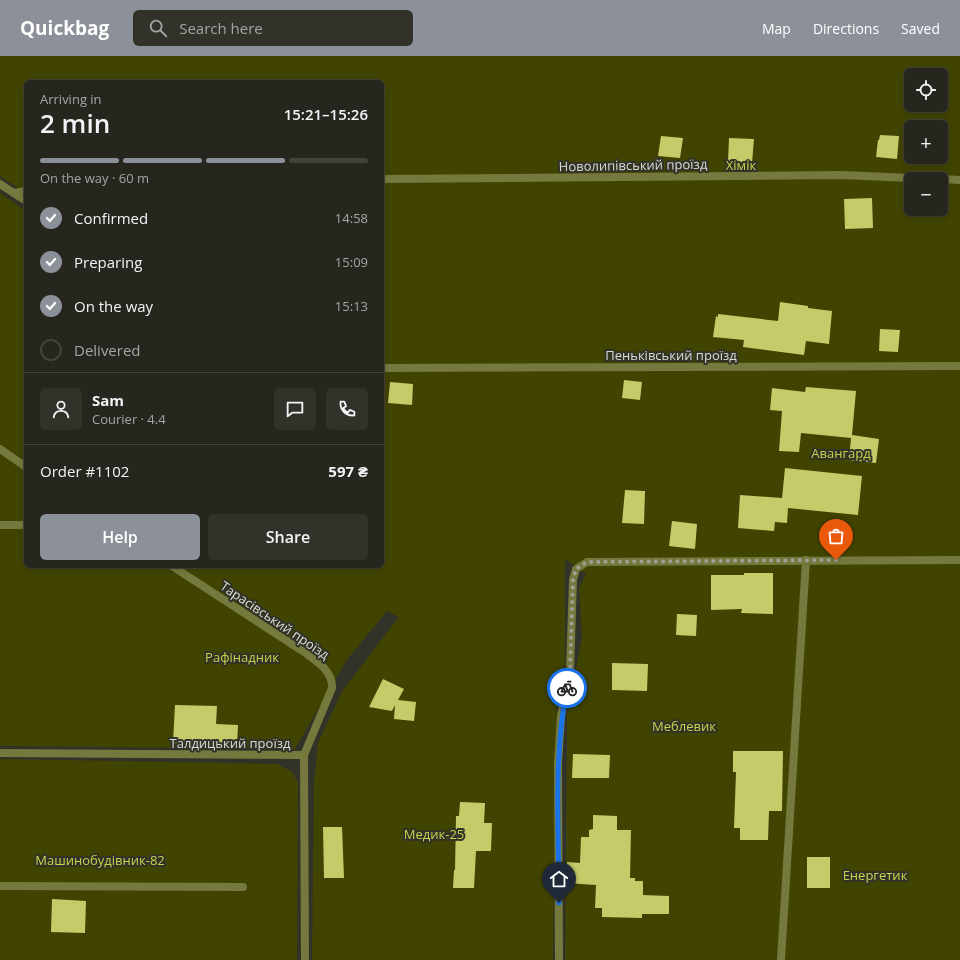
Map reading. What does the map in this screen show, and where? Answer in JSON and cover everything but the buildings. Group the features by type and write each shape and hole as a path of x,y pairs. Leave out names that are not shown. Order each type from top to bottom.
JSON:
{"lane":[{"name":"Новолипівський проїзд","path":"384,179 842,175 904,178"},
{"path":"948,179 960,180"},
{"path":"0,184 24,200"},
{"path":"14,193 24,191"},
{"name":"Пеньківський проїзд","path":"384,368 960,366"},
{"path":"0,449 24,466"},
{"path":"0,525 24,525"},
{"path":"781,960 806,560"},
{"path":"559,960 558,764 561,716 570,670 573,580 576,569 587,562 960,560"},
{"name":"Тарасівський проїзд","path":"175,568 307,654 324,667 332,683 332,688 304,755"},
{"name":"Талдицький проїзд","path":"0,753 304,755 305,960"},
{"path":"0,886 243,887"}],"green space":[{"path":"0,56 960,56 960,960 565,960 567,715 582,637 579,588 586,574 565,559 565,663 557,707 553,960 312,960 314,783 318,743 342,691 399,617 387,611 346,661 295,749 0,746 0,193 24,210 24,568 384,568 384,80 24,80 24,192 0,176"},
{"name":"Машинобудівник-82","path":"0,759 277,764 291,771 298,782 297,960 0,960"}],"way so far":[{"path":"567,688 570,670 573,580 576,569 587,562 836,560"}],"route":[{"path":"559,903 558,764 561,716 567,688"}],"park label":[{"name":"Хімік","path":"741,165"},
{"name":"Авангард","path":"841,453"},
{"name":"Рафінадник","path":"242,657"},
{"name":"Меблевик","path":"684,726"},
{"name":"Медик-25","path":"434,834"},
{"name":"Енергетик","path":"875,875"}]}
